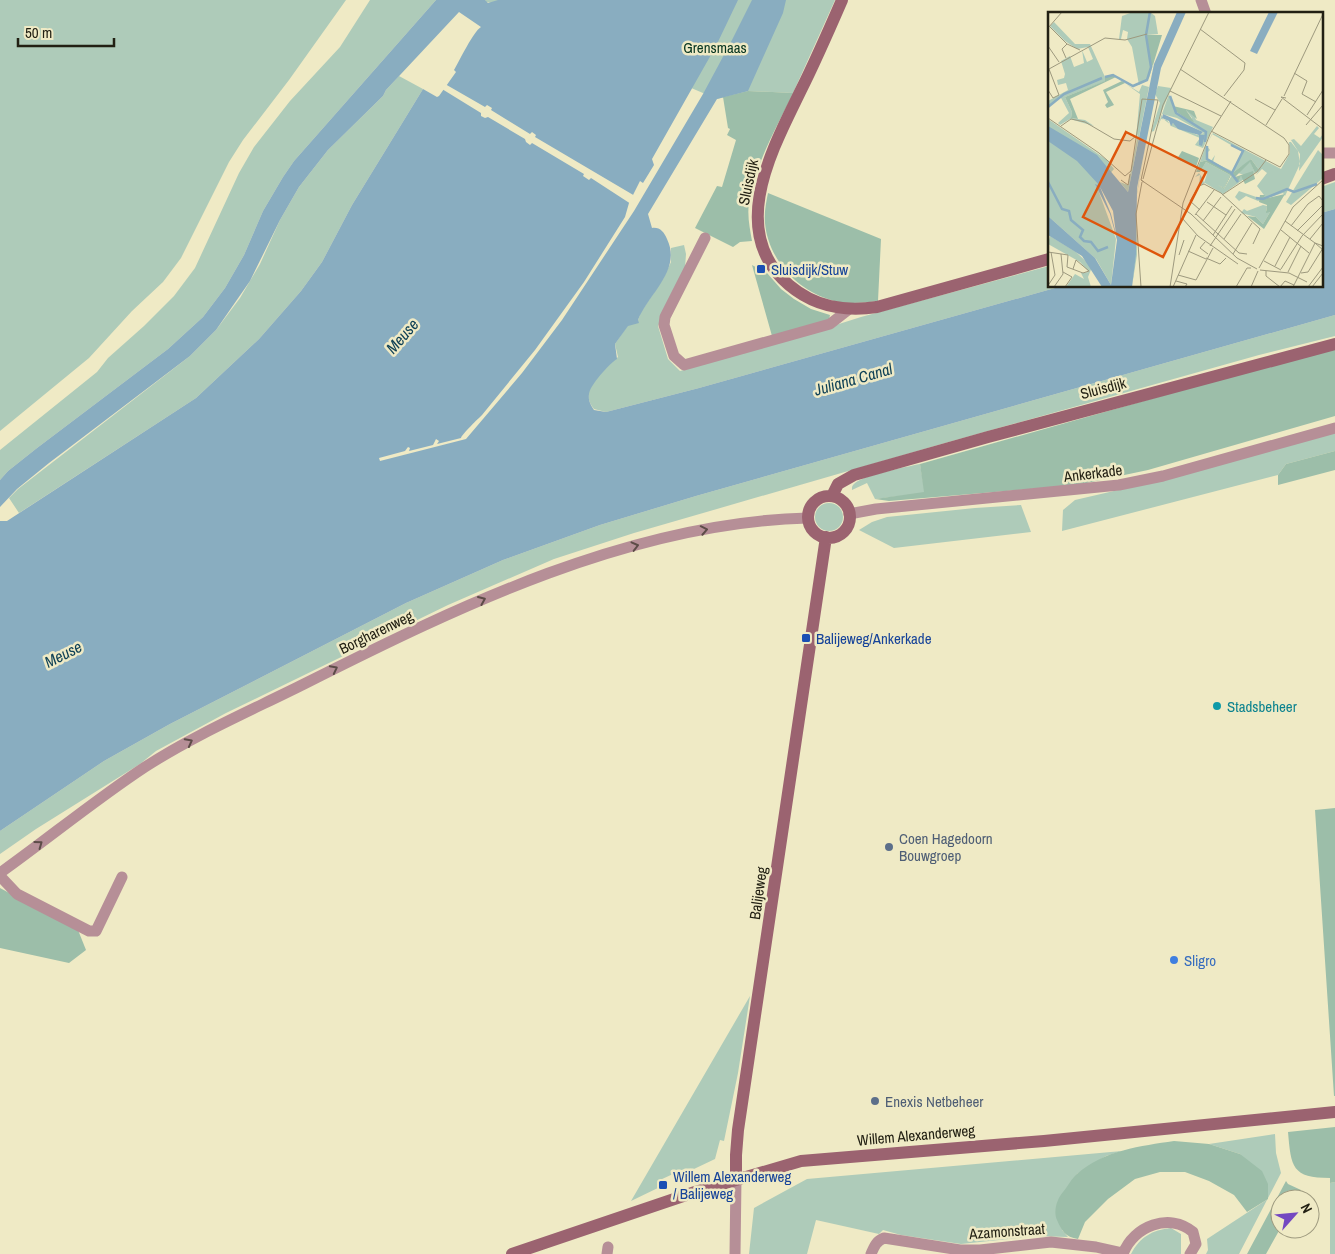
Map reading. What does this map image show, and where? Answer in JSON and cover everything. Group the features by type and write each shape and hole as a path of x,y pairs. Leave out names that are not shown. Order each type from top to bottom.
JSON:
{"street":[{"name":"Sluisdijk","path":"842,0 772,150 762,184 758,205 758,225 767,258 786,283 799,294 815,302 828,307 848,310 877,307 1048,259"},
{"path":"1201,0 1205,12"},
{"path":"1322,153 1335,153"},
{"path":"1322,179 1335,174"},
{"path":"705,238 665,317 664,325 674,356 684,365 830,324 848,310"},
{"name":"Sluisdijk","path":"832,496 838,484 854,475 1335,344"},
{"name":"Ankerkade","path":"849,514 1119,486 1163,476 1335,428"},
{"path":"832,496 844,503 849,514 849,522 844,531 834,537 826,537 814,531 810,525 808,510 813,503 823,497 832,496"},
{"name":"Borgharenweg","path":"0,874 147,766 189,742 426,624 529,580 604,554 683,534 727,526 771,519 808,518"},
{"name":"Balijeweg","path":"735,1254 738,1130 826,537"},
{"path":"0,874 17,894 88,932 96,930 122,876"},
{"name":"Willem Alexanderweg","path":"512,1254 736,1180 801,1162 1054,1140 1335,1112"},
{"path":"1123,1253 1127,1245 1145,1229 1168,1222 1182,1224 1193,1232 1196,1244 1190,1254"},
{"name":"Azamonstraat","path":"871,1254 874,1247 884,1238 960,1250 980,1250 1050,1242 1096,1247 1123,1253"}],"green space":[{"path":"0,0 346,0 243,140 229,162 181,258 163,282 132,311 89,358 0,431"},
{"path":"370,0 436,0 294,161 263,211 244,255 225,288 203,317 168,349 37,448 8,471 0,480 0,450 97,372 108,358 174,296 195,268 239,173 254,147 290,101 340,47"},
{"name":"Grensmaas","path":"485,0 835,0 793,93 748,91 717,99"},
{"path":"399,76 423,89 352,205 322,262 301,291 259,339 196,398 19,513 9,498 18,489 190,356 216,330 240,298 260,264 280,220 299,187 328,150 383,96"},
{"path":"748,91 793,93 761,161 752,189 748,213 752,241 740,242 733,247 695,228 717,186 722,187 736,140 727,135 730,129 728,128 723,97"},
{"path":"1335,182 1335,209 1322,213 1322,187"},
{"path":"768,193 881,239 878,301 853,303 834,301 816,294 795,280 778,260 767,236 765,216"},
{"path":"684,245 686,254 685,268 658,326 668,359 680,371 861,317 1048,266 1048,288 1055,288 699,388 606,412 594,409 590,403 589,391 602,372 618,357 615,344 628,325 638,320 641,312 663,279 671,262 671,248"},
{"path":"752,265 767,273 781,289 794,299 811,309 830,315 829,320 772,336"},
{"path":"1335,315 1335,336 1259,355 938,445 634,533 554,559 448,605 226,713 156,751 140,764 36,829 0,854 0,831 104,761 170,724 406,603 503,560 600,525 696,496"},
{"path":"1335,347 1335,416 1148,470 1077,485 889,501 875,499 924,492 920,464"},
{"path":"1335,431 1335,451 1286,464 1278,475 1062,531 1063,510 1075,500 1170,478"},
{"path":"1335,451 1335,470 1278,485 1278,475 1286,464"},
{"path":"920,464 925,493 875,499 867,483 852,490 852,486 855,483 867,477"},
{"path":"829,503 839,507 843,517 839,527 829,531 819,527 815,517 819,507"},
{"path":"1021,505 1031,532 894,548 859,530 872,522 887,517"},
{"path":"1335,808 1335,1096 1334,1096 1315,810"},
{"path":"0,888 78,930 86,950 69,963 0,948"},
{"path":"750,996 738,1073 724,1141 720,1140 715,1159 675,1178 673,1174 660,1180 662,1186 631,1201"},
{"path":"1335,1127 1335,1182 1330,1183 1330,1178 1308,1176 1301,1173 1296,1168 1290,1154 1288,1132"},
{"path":"1275,1134 1276,1153 1281,1173 1273,1189 1270,1189 1268,1199 1240,1154 1209,1144"},
{"path":"1174,1141 1209,1144 1240,1154 1262,1171 1268,1184 1268,1199 1247,1212 1234,1195 1209,1181 1185,1172 1160,1172 1135,1179 1108,1199 1085,1222 1078,1239 1070,1237 1065,1233 1055,1213 1056,1205 1077,1174 1099,1159 1111,1154 1136,1147"},
{"path":"1122,1151 1106,1156 1077,1174 1062,1230 1068,1237 1036,1236 961,1244 901,1235 883,1230 879,1234 816,1220 807,1254 749,1254 754,1208 807,1179"},
{"path":"1286,1181 1299,1189 1282,1189"},
{"path":"1335,1182 1335,1254 1330,1254 1330,1183"},
{"path":"1267,1199 1239,1254 1206,1254 1208,1250 1207,1239"},
{"path":"1270,1211 1270,1239 1274,1239 1266,1254 1247,1254"},
{"path":"1171,1228 1181,1234 1181,1254 1131,1254 1138,1243 1147,1235"}],"water":[{"path":"436,0 485,0 488,3 498,0 738,0 716,46 652,159 654,165 643,183 640,181 629,203 625,217 584,282 535,350 461,438 437,444 439,441 436,439 433,445 409,451 410,448 408,447 405,451 379,458 380,461 466,439 522,373 562,320 634,211 703,94 752,0 786,0 783,13 748,91 717,99 648,214 652,228 659,229 666,236 671,250 670,261 662,281 638,320 639,323 628,326 615,344 617,359 600,375 590,390 589,399 594,410 606,412 699,388 1055,288 1322,288 1322,213 1335,209 1335,315 696,496 600,525 503,560 406,603 170,724 104,761 0,831 0,521 7,521 196,398 259,339 301,291 322,262 352,205 423,89 437,97 439,96 456,72 454,70 471,40 481,27 459,12 386,90 383,96 328,150 299,187 280,220 250,281 216,330 190,356 49,463 17,489 0,507 0,480 8,471 168,349 203,317 225,288 244,255 263,211 294,161"}],"pier":[{"path":"445,84 485,107 487,105 492,108 491,110 530,134 532,132 536,135 535,137 635,196 631,204 591,178 589,180 583,176 584,174 532,143 530,145 525,139 488,117 481,116 481,113 442,89"}],"place":[{"name":"Sluisdijk/Stuw","path":"761,269"},
{"name":"Balijeweg/Ankerkade","path":"806,638"},
{"name":"Stadsbeheer","path":"1217,706"},
{"name":"Coen Hagedoorn Bouwgroep","path":"889,847"},
{"name":"Sligro","path":"1174,960"},
{"name":"Enexis Netbeheer","path":"875,1101"},
{"name":"Willem Alexanderweg / Balijeweg","path":"663,1185"}],"water label":[{"name":"Meuse","path":"402,336"},
{"name":"Juliana Canal","path":"853,379"},
{"name":"Meuse","path":"63,654"}]}
